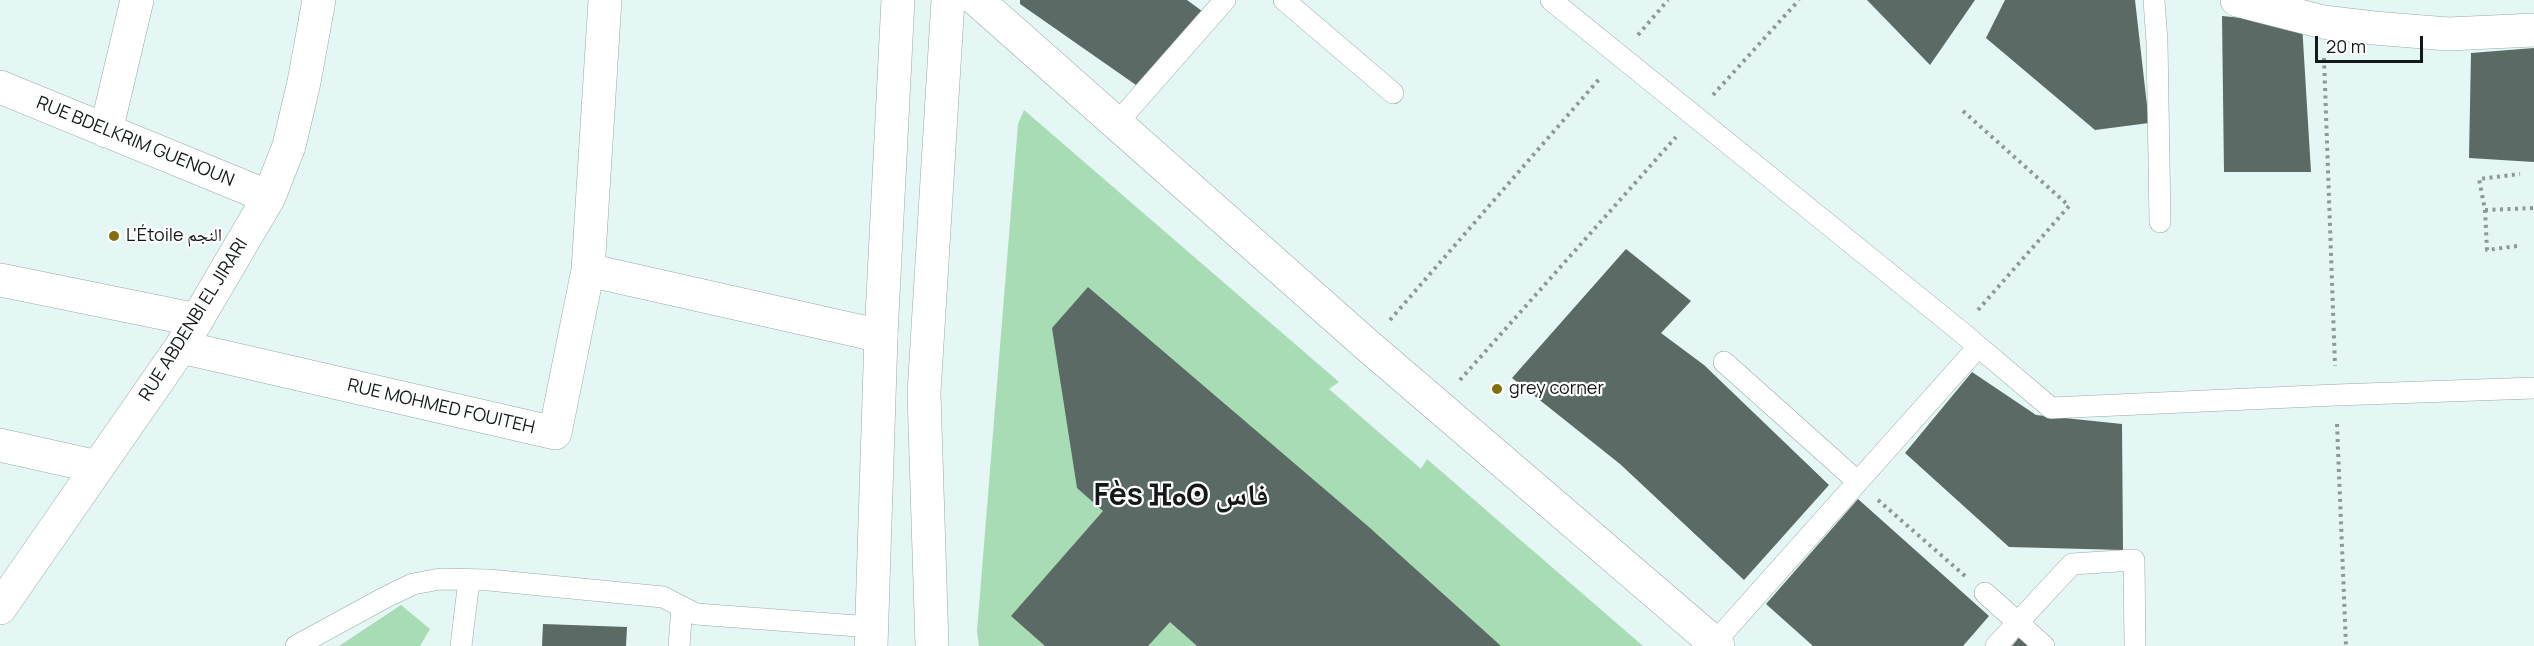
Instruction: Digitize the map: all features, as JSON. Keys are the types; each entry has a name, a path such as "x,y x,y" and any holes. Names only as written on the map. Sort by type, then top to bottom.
{"street":[{"path":"106,131 137,0"},
{"name":"RUE ABDENBI EL JIRARI","path":"0,608 189,333 269,197 289,146 304,82 319,0"},
{"name":"RUE MOHMED FOUITEH","path":"189,333 555,433 588,270 605,0"},
{"path":"871,637 881,336 898,0"},
{"path":"932,646 924,393 948,0"},
{"path":"977,0 1367,345 1716,644"},
{"path":"2237,0 2323,21 2448,34 2534,30"},
{"name":"RUE BDELKRIM GUENOUN","path":"0,87 269,197"},
{"path":"588,270 881,336"},
{"path":"0,280 189,333"},
{"path":"0,445 98,466"}],"lane":[{"path":"1117,123 1225,0"},
{"path":"1284,0 1393,93"},
{"path":"1551,0 1960,331 2051,408 2336,394 2534,388"},
{"path":"2154,0 2157,42 2160,222"},
{"path":"1716,644 1857,481 1978,347"},
{"path":"1724,362 1857,481"},
{"path":"1996,646 2073,564 2134,560 2135,646"},
{"path":"296,646 413,584 440,579 663,597 696,614 871,637"},
{"path":"461,646 469,580"},
{"path":"1985,593 2044,646"},
{"path":"679,646 682,607"}],"path":[{"path":"1367,345 1668,0"},
{"path":"1437,405 1799,0"},
{"path":"2323,21 2346,646"},
{"path":"1960,331 2069,206 1963,111"},
{"path":"2517,246 2487,250 2485,210 2479,179 2520,174"},
{"path":"2485,210 2534,208"},
{"path":"1857,481 1985,593"}],"green space":[{"path":"1024,110 1339,382 1329,389 1421,469 1427,459 1643,646 979,646 977,631 1018,124"},
{"path":"401,605 430,629 420,646 339,646"}],"building":[{"path":"1020,0 1187,0 1202,11 1136,85 1020,4"},
{"path":"1867,0 1975,0 1930,65"},
{"path":"2005,0 2135,0 2149,123 2095,130 1986,38"},
{"path":"2222,16 2302,24 2311,172 2224,172"},
{"path":"2534,48 2534,162 2469,158 2471,53"},
{"path":"1626,249 1691,301 1661,333 1704,365 1829,485 1744,580 1620,464 1512,378"},
{"path":"1088,287 1370,528 1501,646 1197,646 1170,622 1148,646 1045,646 1011,616 1103,511 1077,488 1052,328"},
{"path":"1972,372 2036,415 2122,424 2123,550 2009,547 1905,453"},
{"path":"1858,499 1989,616 1963,646 1813,646 1766,604"},
{"path":"543,624 627,627 626,646 542,646"},
{"path":"2022,634 2035,646 2012,646"}],"place":[{"name":"L'Étoile النجم","path":"114,236"},
{"name":"grey corner","path":"1497,389"}],"district":[{"name":"Fès ⴼⴰⵙ فاس","path":"1181,497"}]}
